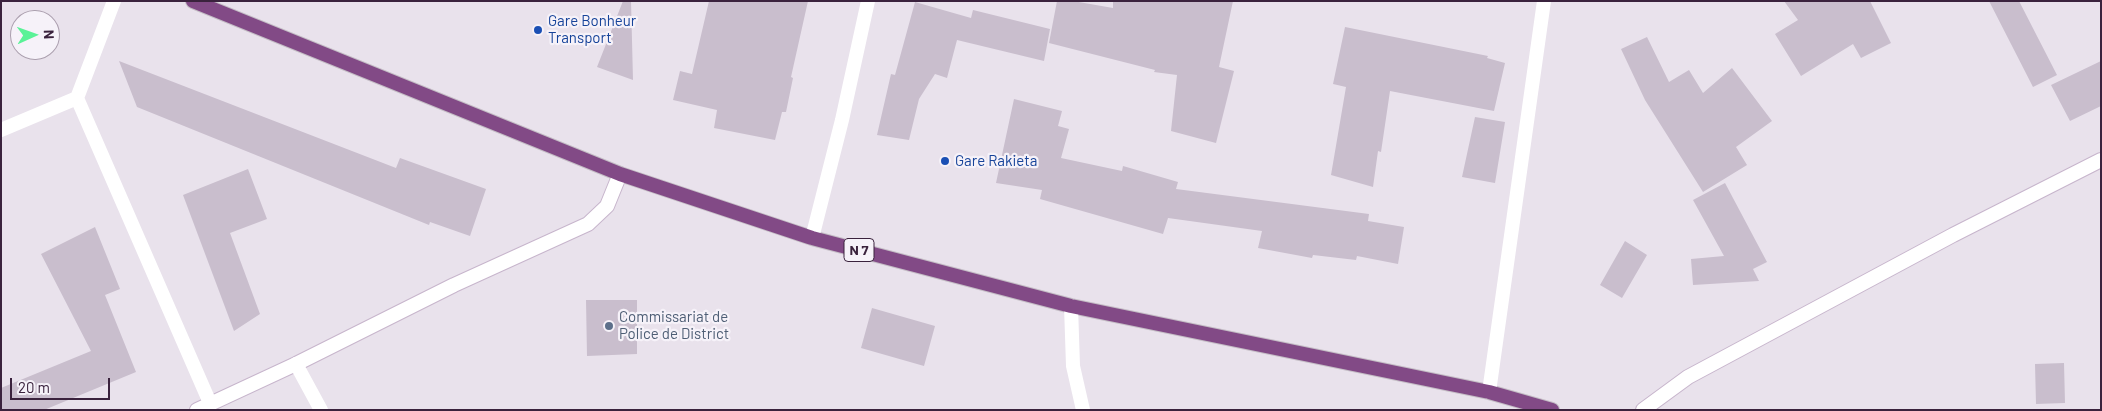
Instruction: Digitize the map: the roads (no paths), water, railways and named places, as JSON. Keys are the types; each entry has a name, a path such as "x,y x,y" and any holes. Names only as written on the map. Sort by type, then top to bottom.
{"highway":[{"name":"N 7","path":"193,1 620,174 812,238 1071,306 1489,392 1552,410"}],"street":[{"path":"114,1 77,98 210,403"},
{"path":"812,238 842,120 868,1"},
{"path":"1489,392 1544,1"},
{"path":"1,130 77,98"},
{"path":"1642,410 1688,377 1953,235 2101,160"},
{"path":"197,410 296,364 454,285 588,224 607,206 620,174"},
{"path":"1071,306 1073,366 1083,410"},
{"path":"296,364 321,410"}],"place":[{"name":"Gare Bonheur Transport","path":"538,30"},
{"name":"Gare Rakieta","path":"945,161"},
{"name":"Commissariat de Police de District","path":"609,326"}]}
